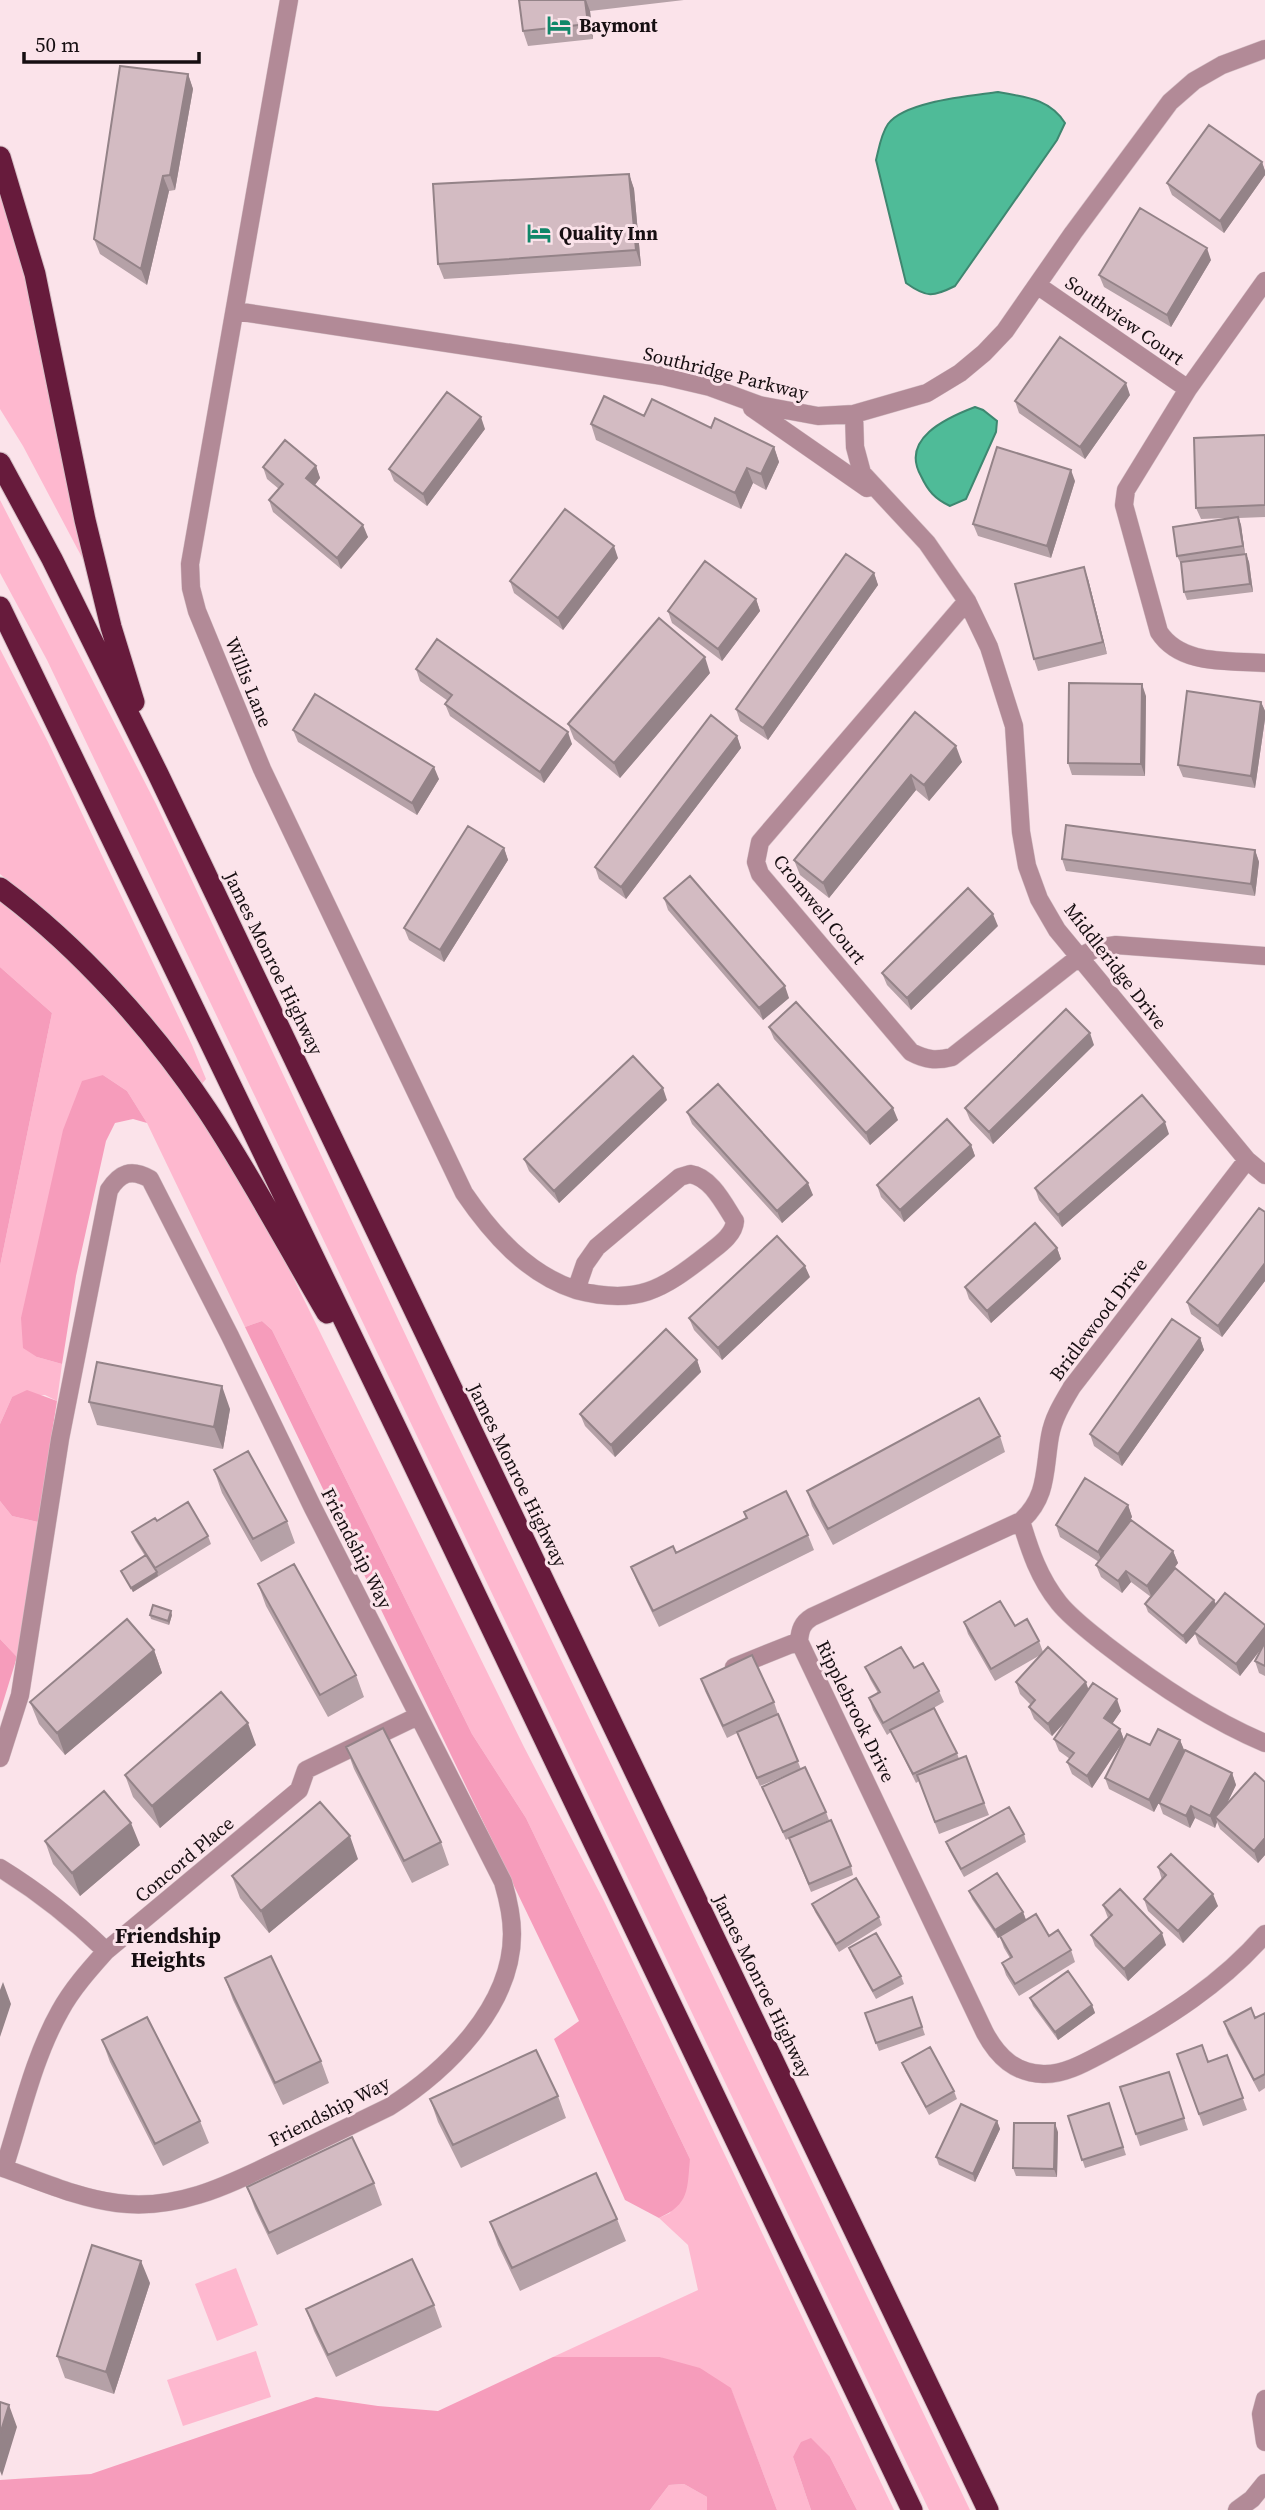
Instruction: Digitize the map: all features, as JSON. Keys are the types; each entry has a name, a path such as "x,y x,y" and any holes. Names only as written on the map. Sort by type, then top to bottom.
{"highway":[{"path":"0,158 35,274 85,520 111,627 158,774"},
{"name":"James Monroe Highway","path":"0,463 52,559 158,774 988,2510"},
{"path":"0,607 398,1432 912,2510"},
{"path":"0,888 62,941 115,994 163,1050 207,1110 398,1432"}],"street":[{"name":"Willis Lane","path":"289,0 190,564 191,588 197,611 262,769 464,1193 484,1223 509,1249 537,1270 576,1290 600,1297 618,1297 634,1296 674,1281 716,1247 734,1229 735,1221 700,1176 690,1174 680,1177 597,1247 585,1264 576,1290"},
{"name":"Southridge Parkway","path":"235,312 663,376 710,387 789,412 818,416 853,414 927,393 960,373 984,353 1005,331 1170,102 1194,81 1222,65 1265,49"},
{"name":"Southview Court","path":"1265,281 1188,389 1126,490 1124,505 1159,632 1173,648 1189,657 1265,663"},
{"name":"Southview Court","path":"1037,285 1188,389"},
{"path":"735,396 896,509"},
{"name":"Middleridge Drive","path":"853,414 855,447 862,473 927,543 967,601 989,647 1014,726 1021,832 1027,866 1039,899 1057,930 1079,957 1247,1160 1265,1175"},
{"name":"Cromwell Court","path":"967,601 760,842 756,862 760,874 911,1052 924,1059 938,1061 952,1057 1079,957"},
{"path":"1079,957 1097,948 1116,945 1265,956"},
{"name":"Bridlewood Drive","path":"1021,1521 1033,1511 1040,1497 1048,1462 1050,1435 1058,1410 1072,1387 1247,1160"},
{"name":"Friendship Way","path":"0,1758 20,1695 60,1439 109,1190 116,1178 126,1173 140,1173 150,1178 503,1882 510,1908 512,1936 507,1969 495,1998 473,2032 446,2063 415,2090 389,2107 219,2190 186,2200 152,2204 117,2203 82,2196 2,2168"},
{"path":"1021,1521 1038,1572 1059,1603 1082,1626 1136,1668 1193,1705 1265,1743"},
{"name":"Ripplebrook Drive","path":"1021,1521 812,1617 800,1630 799,1641 994,2049 1010,2065 1027,2072 1059,2073 1090,2060 1148,2029 1185,2005 1220,1978 1265,1934"},
{"path":"722,1672 799,1641"},
{"name":"Concord Place","path":"2,2168 44,2044 81,1979 106,1951 299,1790 306,1770 418,1716"},
{"path":"0,1868 45,1897 106,1951"},
{"path":"1265,2399 1261,2414 1265,2442"},
{"path":"1237,2510 1252,2500 1265,2483"}],"shaded area":[{"path":"998,92 1026,97 1044,104 1065,123 1057,140 955,286 935,294 919,291 906,283 876,160 882,137 888,124 909,110 939,101"},
{"path":"0,182 22,263 86,565 23,446 0,409"},
{"path":"975,407 997,421 996,432 966,499 950,506 926,486 916,463 916,451 929,432 951,417"},
{"path":"0,500 156,804 438,1404 970,2510 929,2510 47,660 0,573"},
{"path":"0,649 48,742 192,1045 206,1079 201,1085 156,1026 108,972 0,874"},
{"path":"0,902 47,940 98,989 168,1068 229,1153 285,1261 524,1747 604,1901 894,2510 857,2510 830,2457 793,2457 811,2510 777,2510 731,2389 660,2357 553,2357 698,2290 688,2245 659,2218 670,2213 690,2159 526,1818 472,1734 272,1330 262,1321 245,1327 147,1123 127,1091 103,1075 37,1357 62,1364 57,1401 45,1395 12,1397 0,1424 0,1266 52,1013 0,967"},
{"path":"0,967 52,1013 0,1266"},
{"path":"103,1075 127,1091 147,1123 133,1119 115,1123 106,1141 76,1276 62,1364 37,1357 23,1348 21,1318 63,1130 82,1081"},
{"path":"262,1321 272,1330 472,1734 526,1818 690,2159 687,2187 682,2201 659,2218 625,2200 554,2039 579,2021 245,1327"},
{"path":"27,1390 57,1401 38,1522 12,1516 0,1501 0,1424 12,1397"},
{"path":"0,1501 12,1516 38,1522 17,1657 0,1639"},
{"path":"0,1639 17,1657 0,1712"},
{"path":"236,2268 258,2325 217,2341 195,2284"},
{"path":"256,2351 271,2397 183,2426 167,2380"},
{"path":"553,2357 660,2357 700,2368 731,2388 777,2510 707,2510 707,2497 684,2484 669,2485 650,2510 0,2510 0,2480 91,2474 316,2397 438,2411"},
{"path":"811,2438 830,2457 857,2510 811,2510 793,2457 801,2442"},
{"path":"684,2484 707,2497 707,2510 650,2510 669,2485"}],"building":[{"path":"519,0 585,0 588,24 523,31"},
{"path":"120,66 188,74 170,175 163,176 141,269 94,239"},
{"path":"1209,125 1262,162 1220,221 1167,183"},
{"name":"Quality Inn","path":"629,174 636,250 438,264 433,184"},
{"path":"1140,208 1207,248 1167,315 1099,275"},
{"path":"1060,337 1126,383 1080,447 1015,401"},
{"path":"447,392 481,417 423,494 389,469"},
{"path":"604,396 644,416 652,399 711,428 715,418 774,447 761,474 747,468 735,493 591,424"},
{"path":"1265,435 1265,505 1196,508 1194,438"},
{"path":"285,440 316,466 306,478 363,525 337,558 269,500 283,484 263,467"},
{"path":"997,447 1071,470 1047,546 973,524"},
{"path":"565,509 614,546 558,618 510,581"},
{"path":"1238,517 1243,546 1177,556 1173,527"},
{"path":"846,554 874,573 763,728 736,709"},
{"path":"1246,554 1250,584 1184,592 1181,562"},
{"path":"705,561 756,599 718,649 668,611"},
{"path":"1084,567 1103,642 1034,659 1015,584"},
{"path":"659,618 705,657 614,763 568,724"},
{"path":"437,639 568,732 540,772 445,704 452,695 416,669"},
{"path":"1069,683 1142,684 1141,764 1068,763"},
{"path":"1187,691 1261,702 1251,776 1178,765"},
{"path":"315,694 434,767 412,803 293,730"},
{"path":"915,712 956,746 924,785 911,775 823,883 794,860"},
{"path":"711,715 737,736 621,887 595,867"},
{"path":"1066,825 1255,850 1251,884 1062,859"},
{"path":"468,826 504,848 440,950 404,928"},
{"path":"690,876 785,986 759,1008 664,898"},
{"path":"968,888 993,914 907,998 882,973"},
{"path":"796,1002 893,1108 866,1133 769,1027"},
{"path":"1066,1009 1090,1033 989,1132 965,1108"},
{"path":"633,1056 663,1088 554,1191 524,1159"},
{"path":"718,1084 808,1183 777,1211 687,1112"},
{"path":"1142,1095 1165,1122 1058,1215 1035,1188"},
{"path":"947,1119 971,1145 900,1210 877,1185"},
{"path":"1259,1208 1265,1212 1265,1263 1218,1326 1187,1302"},
{"path":"1035,1223 1057,1248 987,1311 965,1287"},
{"path":"777,1236 805,1266 718,1348 689,1318"},
{"path":"1172,1319 1200,1338 1118,1454 1090,1434"},
{"path":"666,1329 697,1360 611,1445 580,1414"},
{"path":"97,1362 222,1386 214,1427 89,1402"},
{"path":"979,1398 1000,1436 828,1529 807,1491"},
{"path":"248,1451 287,1521 253,1539 214,1470"},
{"path":"1085,1478 1128,1505 1098,1552 1056,1525"},
{"path":"786,1491 808,1535 653,1611 631,1567 673,1546 676,1553 747,1518 744,1512"},
{"path":"188,1502 208,1536 155,1568 132,1532 155,1518 157,1521"},
{"path":"1131,1520 1173,1551 1147,1586 1126,1571 1118,1581 1096,1565"},
{"path":"146,1555 157,1572 131,1588 121,1571"},
{"path":"294,1564 356,1675 320,1695 258,1584"},
{"path":"1175,1568 1214,1600 1183,1636 1145,1604"},
{"path":"1225,1593 1265,1625 1236,1664 1194,1632"},
{"path":"1000,1601 1015,1626 1027,1619 1039,1641 991,1669 964,1622"},
{"path":"153,1605 171,1611 168,1621 150,1615"},
{"path":"127,1619 154,1650 57,1733 30,1702"},
{"path":"1265,1642 1265,1666 1255,1661"},
{"path":"901,1647 914,1668 923,1663 939,1691 883,1723 869,1698 880,1692 865,1667"},
{"path":"1048,1647 1086,1682 1048,1724 1029,1707 1035,1700 1016,1682"},
{"path":"752,1655 774,1702 723,1726 701,1679"},
{"path":"1093,1683 1117,1699 1104,1718 1120,1729 1087,1776 1067,1762 1074,1753 1054,1739"},
{"path":"221,1692 248,1723 152,1806 125,1775"},
{"path":"934,1708 957,1753 913,1774 890,1730"},
{"path":"778,1714 798,1761 757,1778 737,1732"},
{"path":"383,1728 441,1842 404,1861 346,1747"},
{"path":"1158,1729 1180,1740 1149,1800 1105,1778 1127,1734 1150,1745"},
{"path":"1185,1750 1232,1773 1210,1816 1191,1806 1186,1816 1159,1803"},
{"path":"966,1756 984,1803 935,1822 917,1775"},
{"path":"805,1767 826,1812 783,1832 762,1787"},
{"path":"1255,1773 1265,1782 1265,1838 1254,1851 1215,1817"},
{"path":"104,1791 131,1823 72,1873 45,1841"},
{"path":"320,1802 350,1836 261,1911 232,1876"},
{"path":"1009,1807 1024,1834 961,1869 946,1842"},
{"path":"831,1820 851,1866 809,1884 789,1838"},
{"path":"1171,1854 1213,1894 1178,1931 1144,1899 1166,1875 1158,1867"},
{"path":"997,1873 1023,1912 995,1930 969,1891"},
{"path":"856,1878 879,1917 836,1944 812,1904"},
{"path":"1120,1889 1162,1933 1124,1969 1091,1935 1112,1915 1103,1905"},
{"path":"1036,1914 1049,1936 1058,1930 1071,1950 1015,1984 1002,1963 1012,1957 1000,1936"},
{"path":"876,1933 901,1976 873,1991 849,1948"},
{"path":"271,1956 321,2061 275,2083 225,1978"},
{"path":"1068,1971 1092,2005 1055,2032 1030,1998"},
{"path":"912,1997 922,2027 876,2043 865,2013"},
{"path":"1251,2008 1255,2018 1265,2013 1265,2074 1254,2080 1224,2022"},
{"path":"147,2017 200,2121 155,2144 102,2040"},
{"path":"1202,2045 1208,2062 1227,2055 1243,2098 1199,2114 1177,2054"},
{"path":"930,2047 954,2091 926,2107 902,2063"},
{"path":"536,2050 558,2096 453,2145 430,2099"},
{"path":"1169,2072 1184,2118 1136,2134 1120,2087"},
{"path":"1109,2103 1123,2147 1082,2160 1068,2116"},
{"path":"961,2104 997,2121 973,2174 936,2157"},
{"path":"1014,2123 1055,2123 1054,2169 1013,2168"},
{"path":"352,2137 374,2183 269,2233 247,2187"},
{"path":"596,2173 617,2219 512,2268 490,2222"},
{"path":"92,2245 141,2261 106,2372 57,2356"},
{"path":"412,2259 434,2305 328,2355 306,2309"},
{"path":"0,2402 9,2405 0,2434"}],"place":[{"name":"Baymont","path":"559,25"},
{"name":"Quality Inn","path":"539,233"}],"district":[{"name":"Friendship Heights","path":"168,1948"}]}
